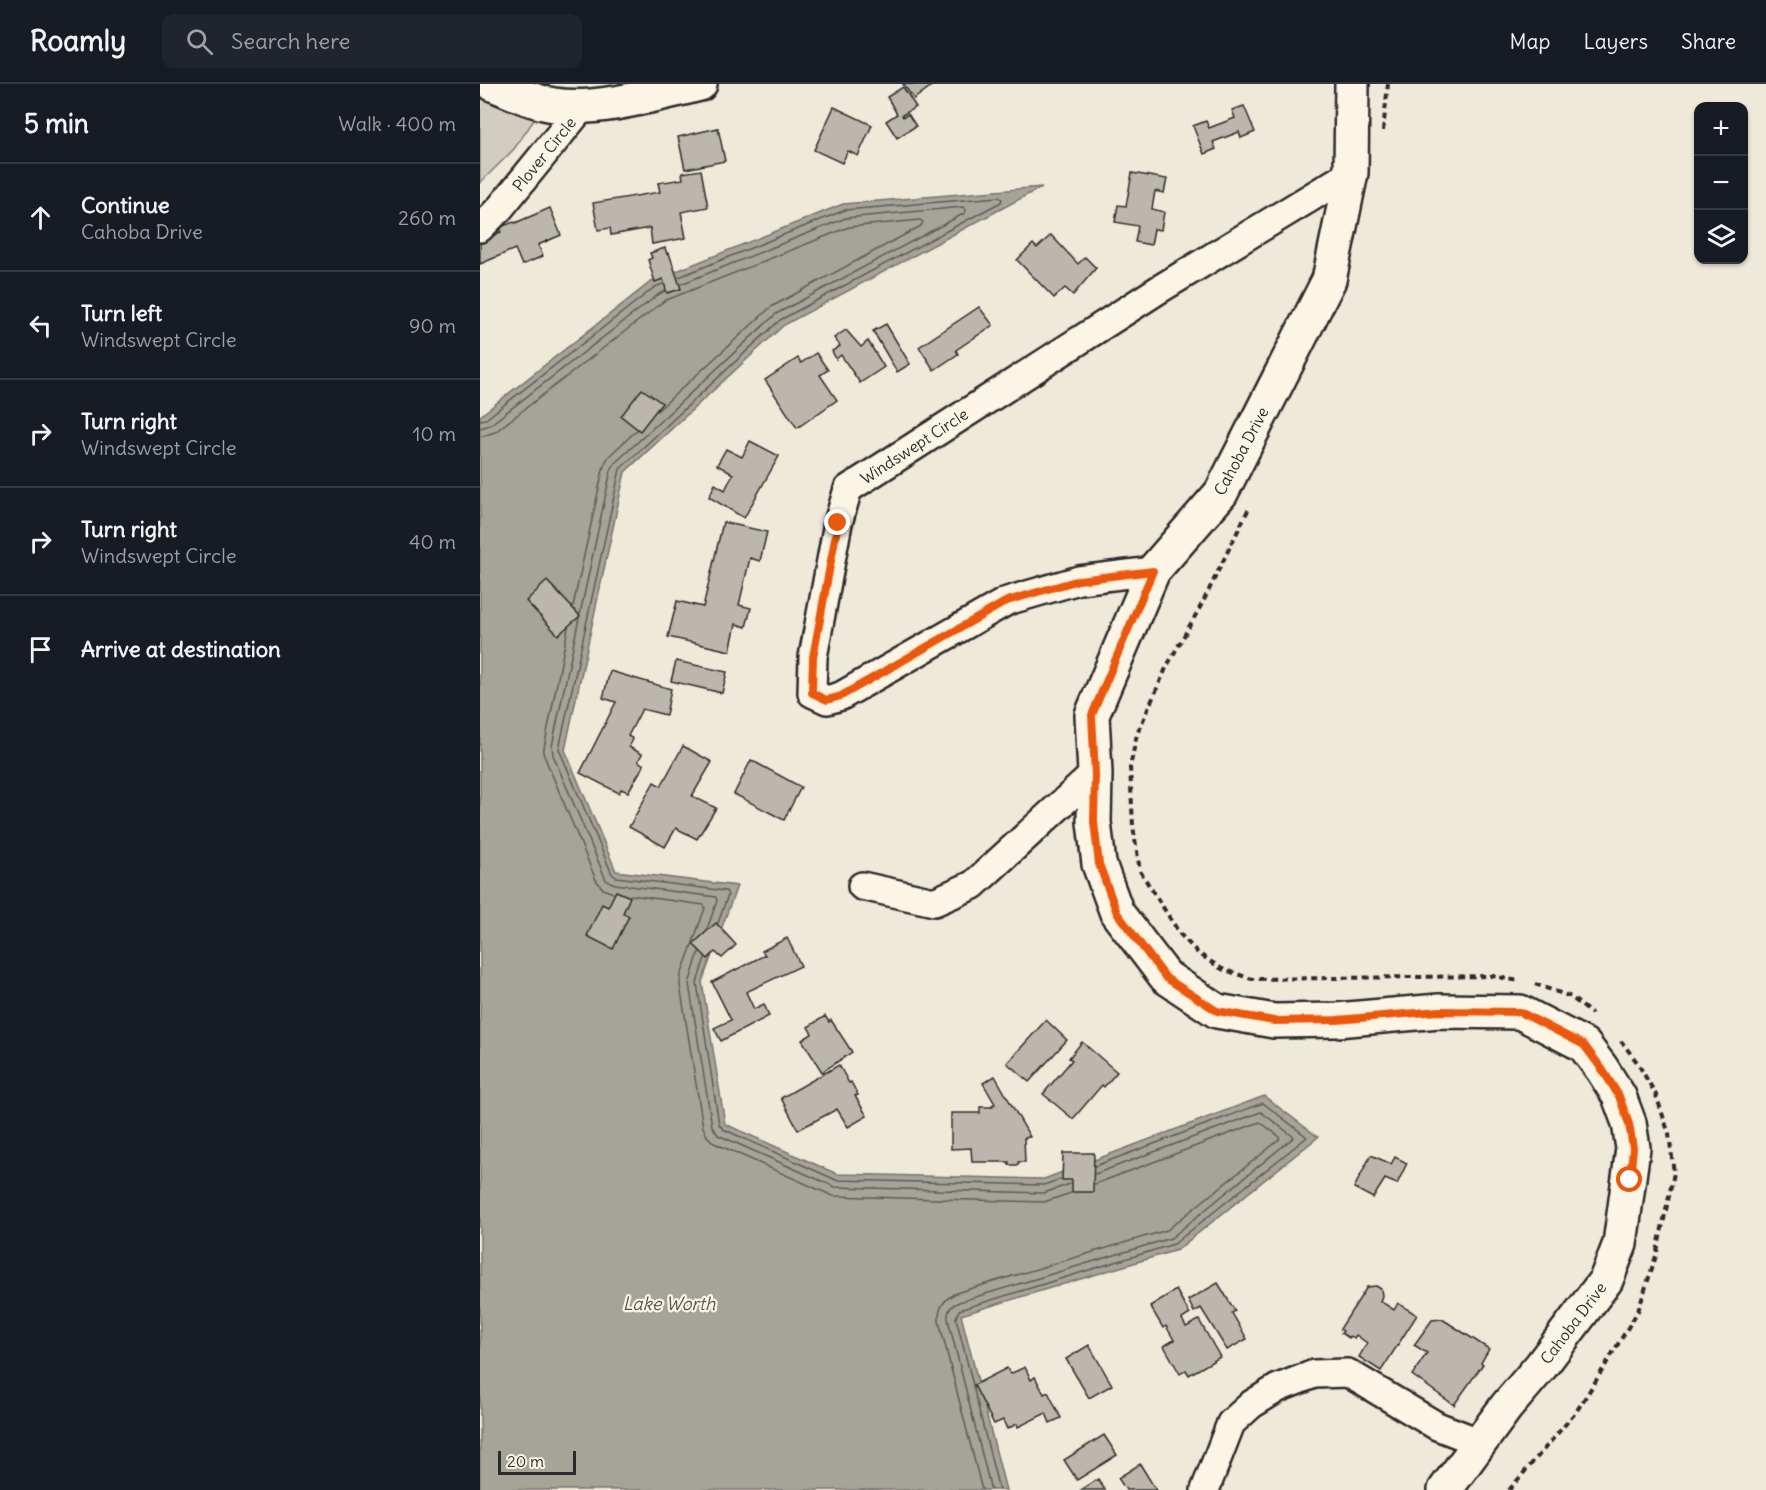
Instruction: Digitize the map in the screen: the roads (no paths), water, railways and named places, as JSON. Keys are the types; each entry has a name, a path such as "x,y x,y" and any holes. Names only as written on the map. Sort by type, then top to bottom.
{"street":[{"path":"493,84 555,106 583,106 636,99 700,84"},
{"name":"Cahoba Drive","path":"1352,84 1351,173 1329,279 1221,493 1153,571 1092,715 1095,774 1094,822 1099,864 1117,913 1166,978 1217,1011 1274,1021 1337,1020 1439,1011 1520,1012 1584,1045 1619,1096 1629,1124 1633,1148 1620,1244 1606,1280 1541,1366 1506,1407 1445,1490"},
{"name":"Plover Circle","path":"480,228 500,208 583,106"},
{"name":"Windswept Circle","path":"1153,571 1079,580 1007,601 841,696 827,700 812,693 811,680 815,646 838,523 848,489 1158,290 1351,173"},
{"path":"862,886 934,902 973,885 1095,774"},
{"path":"1205,1490 1231,1423 1252,1404 1278,1388 1314,1374 1348,1373 1437,1426 1481,1443"}],"water":[{"name":"Lake Worth","path":"1042,187 784,325 625,472 565,750 616,871 737,886 702,982 725,1124 837,1174 1044,1179 1264,1096 1318,1137 1177,1250 961,1315 1006,1490 480,1490 480,416 652,281 843,204"}]}
